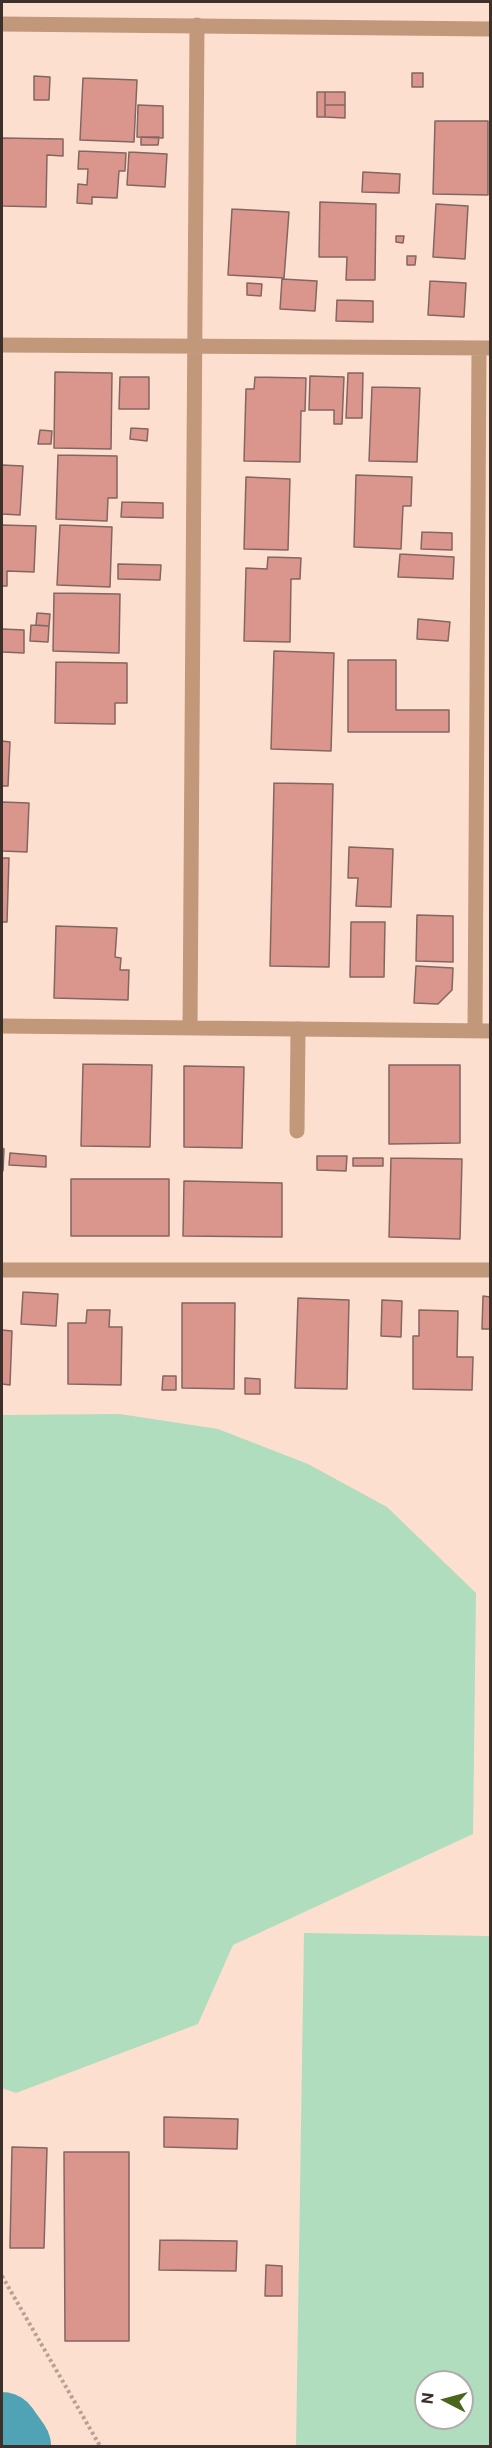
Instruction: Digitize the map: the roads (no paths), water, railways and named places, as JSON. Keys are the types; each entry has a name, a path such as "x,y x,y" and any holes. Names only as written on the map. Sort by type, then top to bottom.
{"street":[{"path":"2,24 490,29"},
{"path":"190,1028 197,25"},
{"path":"2,345 485,348 483,1030 2,1026"},
{"path":"297,1131 298,1029"},
{"path":"2,1270 490,1270"}],"waterway":[{"path":"2,2429 14,2446"}]}
